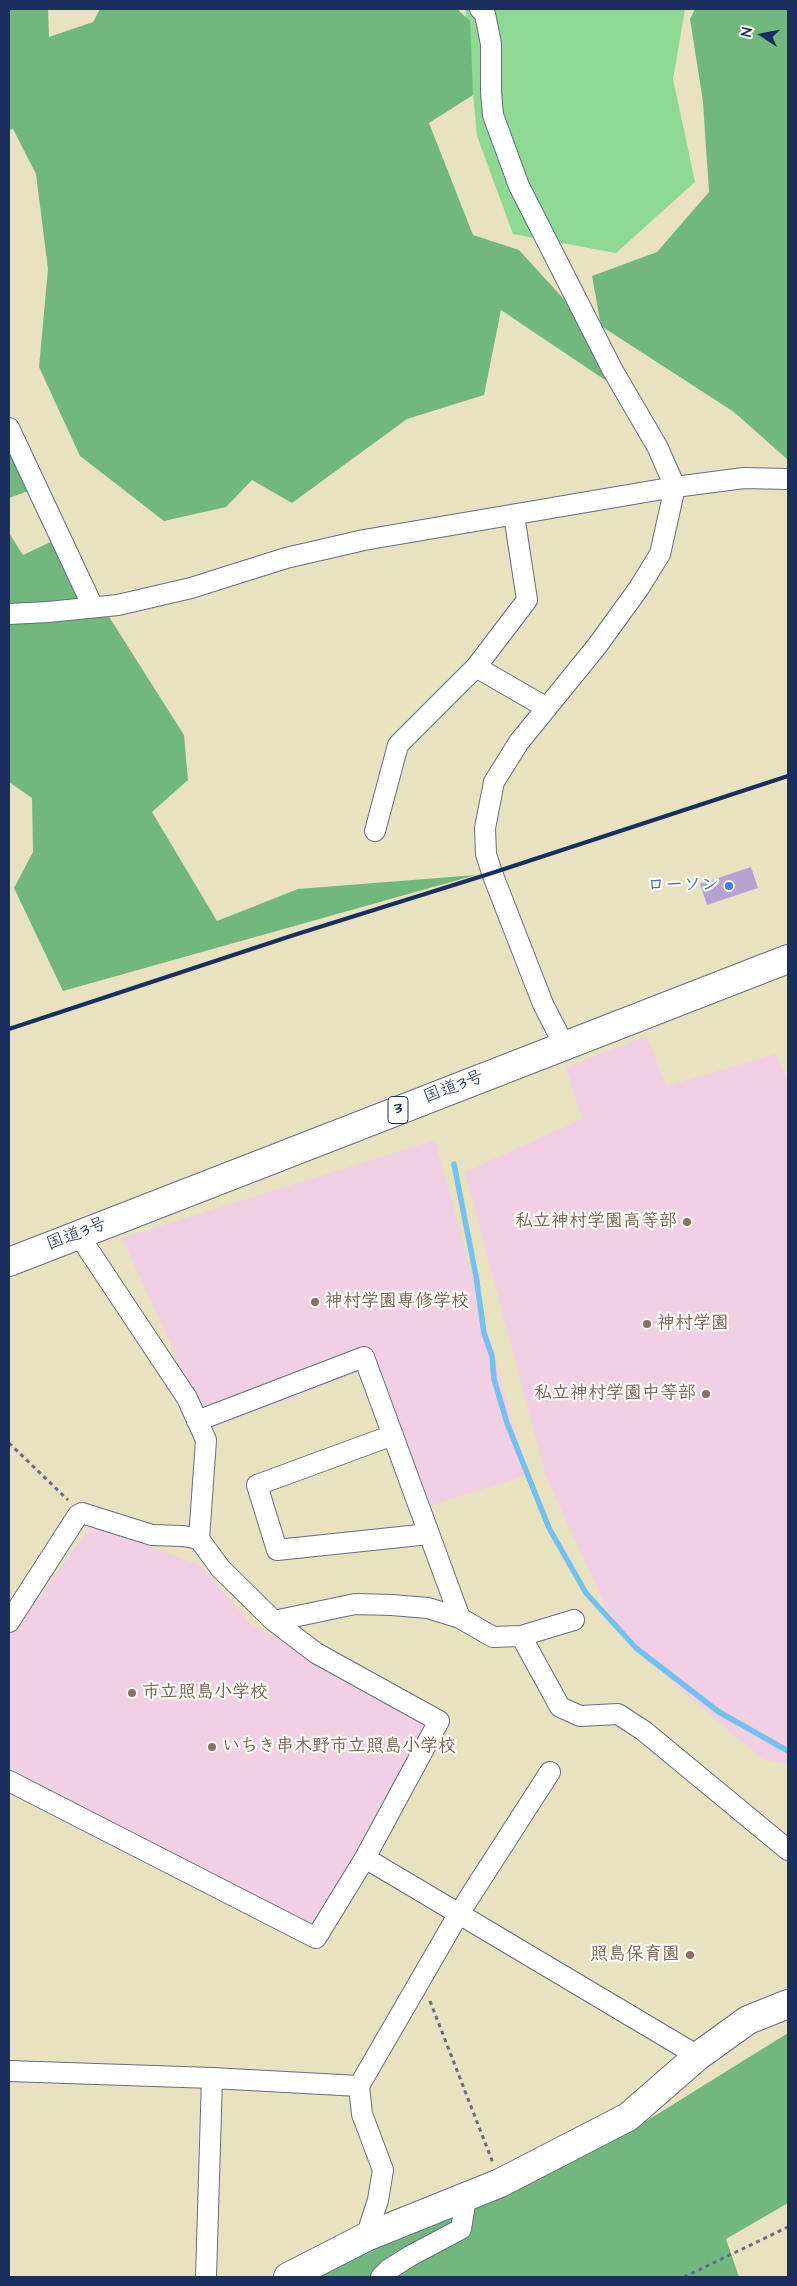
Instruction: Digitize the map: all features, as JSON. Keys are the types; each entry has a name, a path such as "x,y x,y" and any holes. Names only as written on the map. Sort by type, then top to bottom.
{"main road":[{"name":"国道3号","path":"9,1262 788,959"},
{"path":"288,2277 366,2237 500,2183 628,2117 698,2056 748,2020 788,2004"}],"street":[{"path":"480,9 485,14 491,44 493,115 519,186 612,369 658,448 674,487 660,554 639,588 597,646 519,742 494,782 485,828 486,854 543,1004 564,1045"},
{"path":"9,428 93,607"},
{"path":"9,614 118,605 191,588 286,558 364,540 674,487 744,478 788,480"},
{"path":"375,831 398,745 476,667 527,600 514,515"},
{"path":"476,667 546,708"},
{"path":"9,1781 316,1938 365,1858 438,1721 316,1653 274,1620 221,1569 199,1539 206,1440 187,1398 78,1234"},
{"path":"197,1421 364,1357 460,1618"},
{"path":"393,1435 257,1485 277,1550 429,1534"},
{"path":"9,1622 78,1515 82,1513 152,1535 183,1536 199,1539"},
{"path":"274,1620 355,1604 428,1608 460,1618 493,1637 521,1636 574,1620"},
{"path":"521,1636 560,1707 580,1716 618,1714 644,1731 788,1850"},
{"path":"366,2237 378,2200 383,2170 362,2114 359,2086 458,1915 550,1772"},
{"path":"365,1858 698,2056"},
{"path":"9,2071 212,2078 359,2086"},
{"path":"206,2277 212,2078"},
{"path":"380,2277 410,2256 461,2229 466,2198"}],"path":[{"path":"9,1443 82,1513"},
{"path":"421,1977 500,2183"},
{"path":"684,2277 788,2227"}],"shaded area":[{"name":"神村学園","path":"647,1036 666,1086 776,1054 788,1080 788,1764 762,1759 677,1686 611,1618 546,1477 465,1172 582,1119 566,1067"},
{"name":"神村学園専修学校","path":"435,1140 527,1475 426,1507 376,1366 209,1429 122,1238"},
{"name":"いちき串木野市立照島小学校","path":"92,1525 202,1566 250,1623 427,1725 310,1933 9,1769 9,1638"}],"green space":[{"path":"9,9 48,9 49,37 93,22 100,9 457,9 470,21 473,95 429,123 473,235 519,250 571,307 611,384 501,310 484,395 407,419 292,503 252,480 226,507 164,521 80,456 39,367 48,269 36,174 13,129 9,130"},
{"path":"465,9 685,9 673,79 695,182 616,253 513,234 477,136"},
{"path":"695,9 788,9 788,460 734,412 601,326 592,276 657,252 709,192 703,102 690,19"},
{"path":"9,440 34,489 9,498"},
{"path":"9,533 23,555 59,538 184,735 188,780 152,812 217,921 298,889 476,875 63,991 14,888 33,852 32,798 9,782"},
{"path":"788,2033 788,2203 726,2239 739,2277 304,2277 318,2268 648,2120"}],"building":[{"name":"ローソン","path":"751,867 758,888 707,905 700,884"}],"waterway":[{"path":"454,1164 476,1276 484,1333 492,1356 494,1379 507,1423 549,1528 586,1593 636,1648 719,1712 788,1751"}],"railway":[{"path":"9,1029 788,776"}],"place":[{"name":"ローソン","path":"729,886"},
{"name":"私立神村学園高等部","path":"687,1222"},
{"name":"神村学園専修学校","path":"315,1302"},
{"name":"神村学園","path":"647,1324"},
{"name":"私立神村学園中等部","path":"706,1394"},
{"name":"市立照島小学校","path":"132,1693"},
{"name":"いちき串木野市立照島小学校","path":"212,1747"},
{"name":"照島保育園","path":"690,1955"}]}
